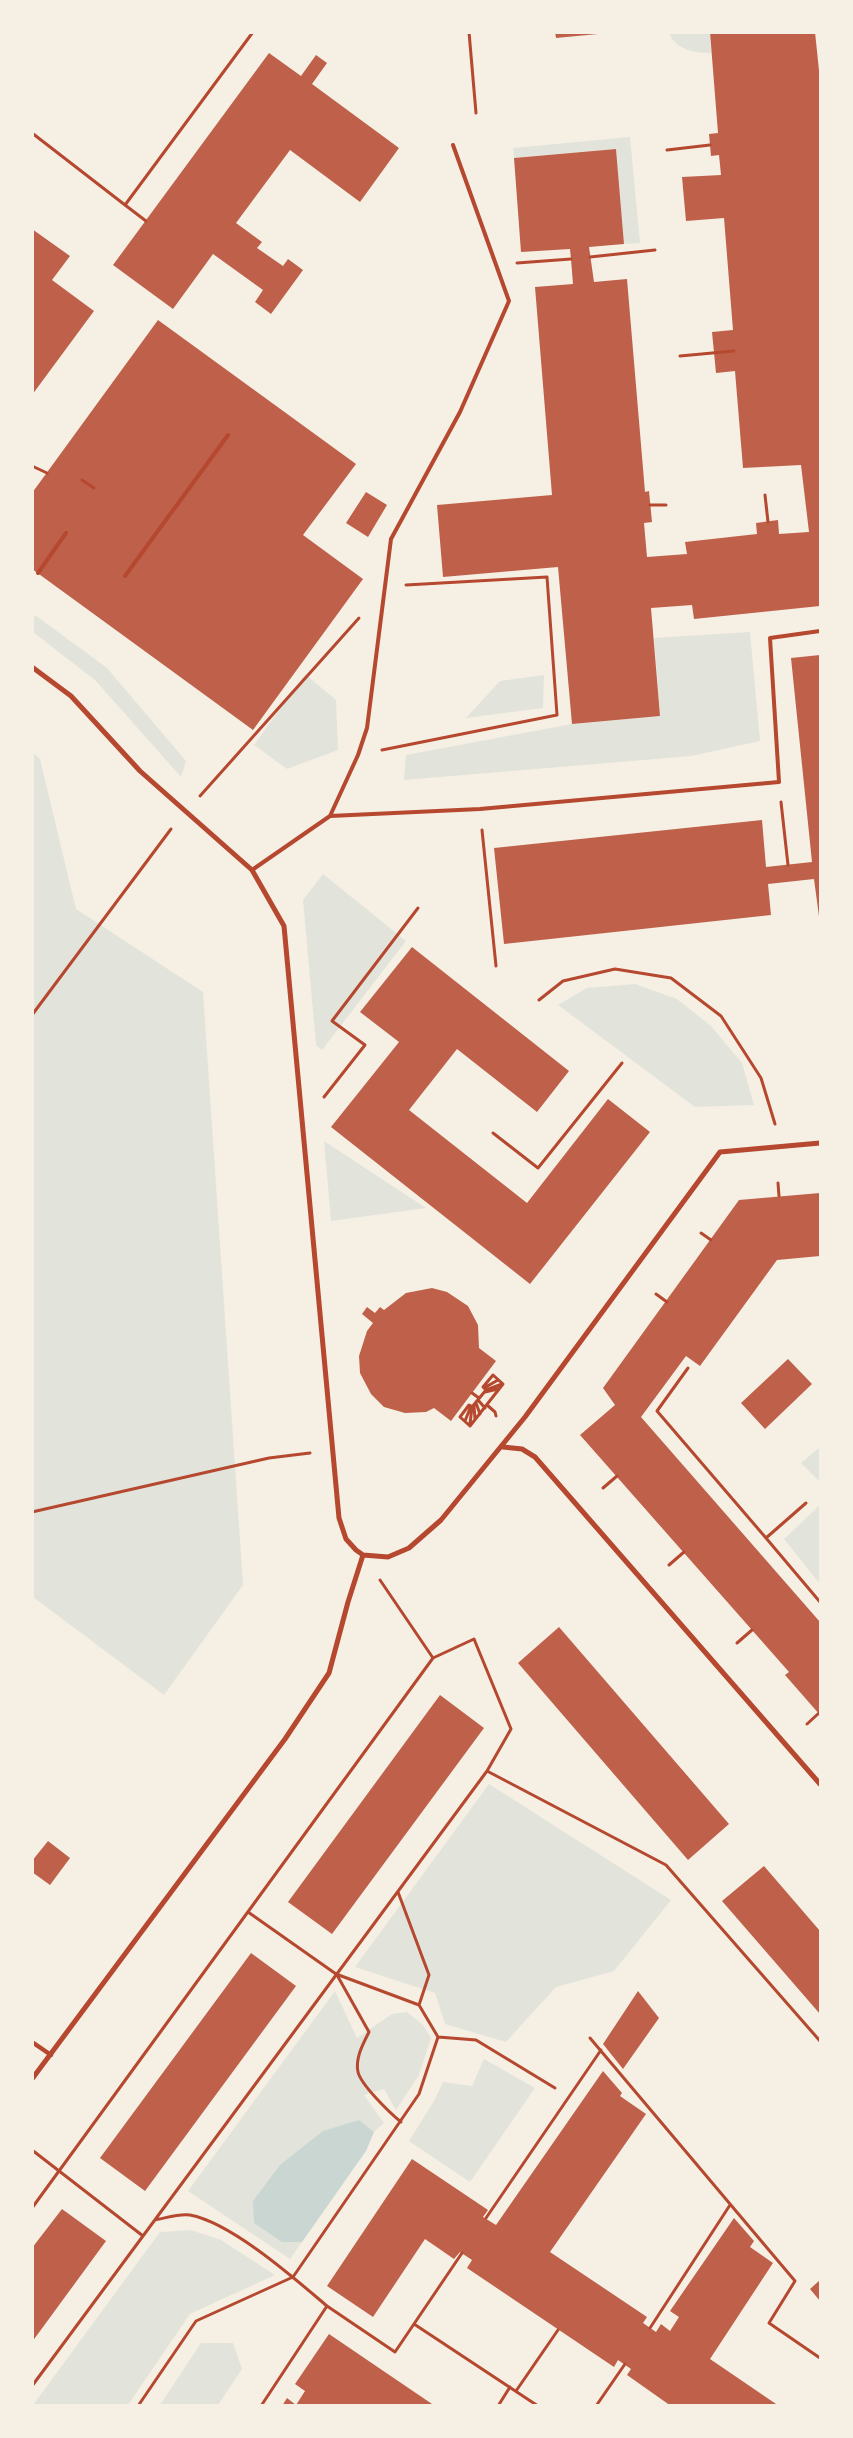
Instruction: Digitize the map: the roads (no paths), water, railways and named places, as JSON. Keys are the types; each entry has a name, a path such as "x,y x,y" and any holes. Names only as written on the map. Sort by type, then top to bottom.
{"street":[{"path":"32,667 71,696 140,771 252,870 284,926 302,1126 318,1268 339,1518 346,1539 363,1555 388,1557 409,1548 441,1520 503,1446 720,1152 820,1143"},
{"path":"503,1446 522,1449 535,1457 820,1784"},
{"path":"32,2079 285,1738 329,1673 363,1555"},
{"path":"32,2042 51,2055"}],"lane":[{"path":"252,870 330,816 358,755 367,728 391,539 460,412 509,301 452,145"},
{"path":"125,576 228,435"},
{"path":"38,573 66,533"},
{"path":"330,816 480,809 779,782 770,638 820,631"}]}
